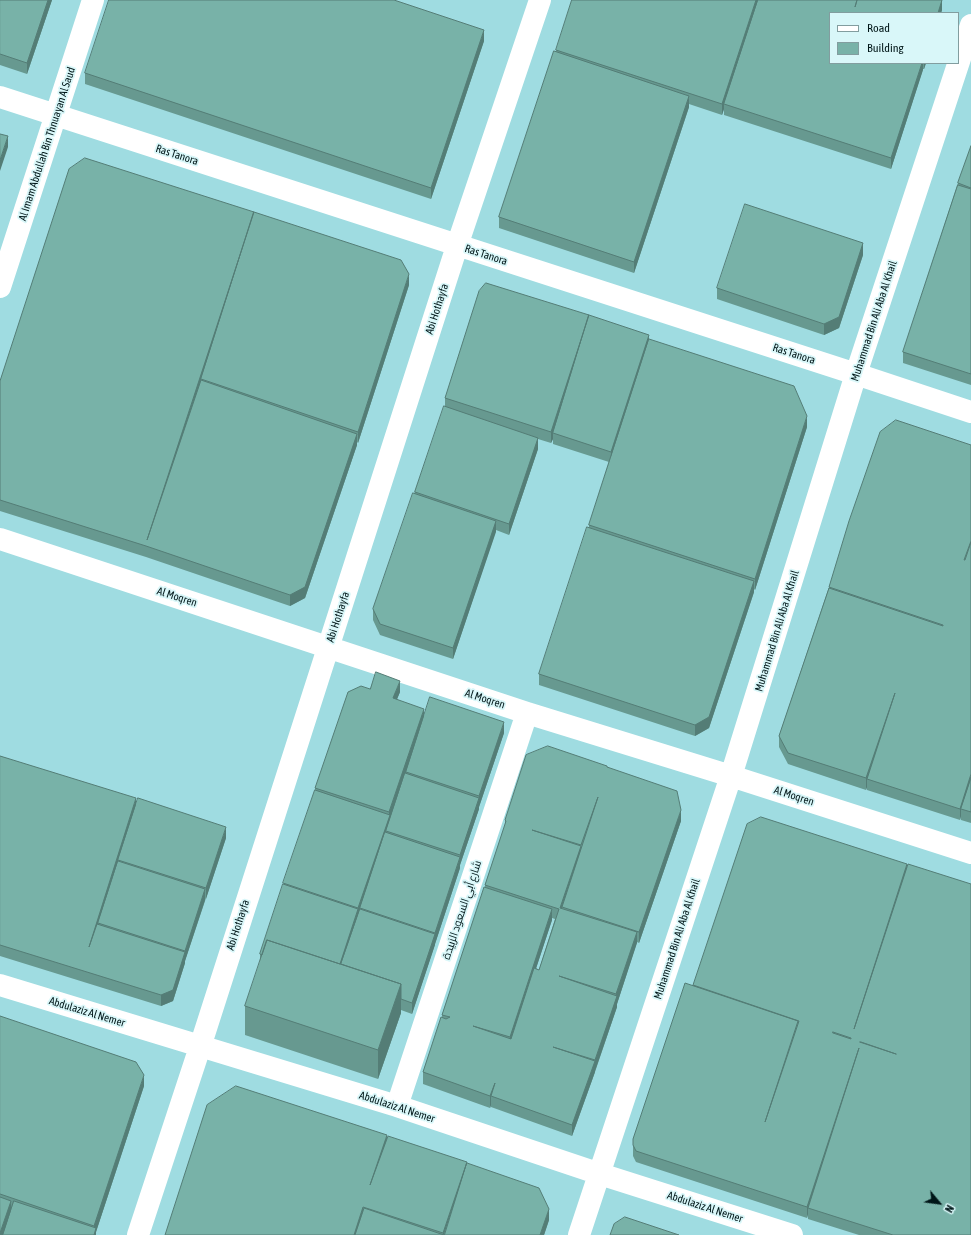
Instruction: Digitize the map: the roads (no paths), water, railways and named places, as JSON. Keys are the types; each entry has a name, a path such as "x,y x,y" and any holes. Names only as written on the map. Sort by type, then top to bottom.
{"street":[{"name":"Al Imam Abdullah Bin Thnuayan Al Saud","path":"0,287 57,115 93,0"},
{"name":"Abi Hothayfa","path":"138,1235 200,1047 457,246 540,0"},
{"name":"Muhammad Bin Ali Aba Al Khail","path":"959,61 971,25"},
{"name":"Muhammad Bin Ali Aba Al Khail","path":"579,1235 731,776 856,374 958,64"},
{"name":"Ras Tanora","path":"0,97 971,412"},
{"name":"Al Moqren","path":"0,539 527,713 731,776 971,853"},
{"name":"شارع أبي السعود الزبيدة","path":"397,1106 527,713"},
{"name":"Abdulaziz Al Nemer","path":"0,985 397,1106 600,1174 792,1235"}]}
